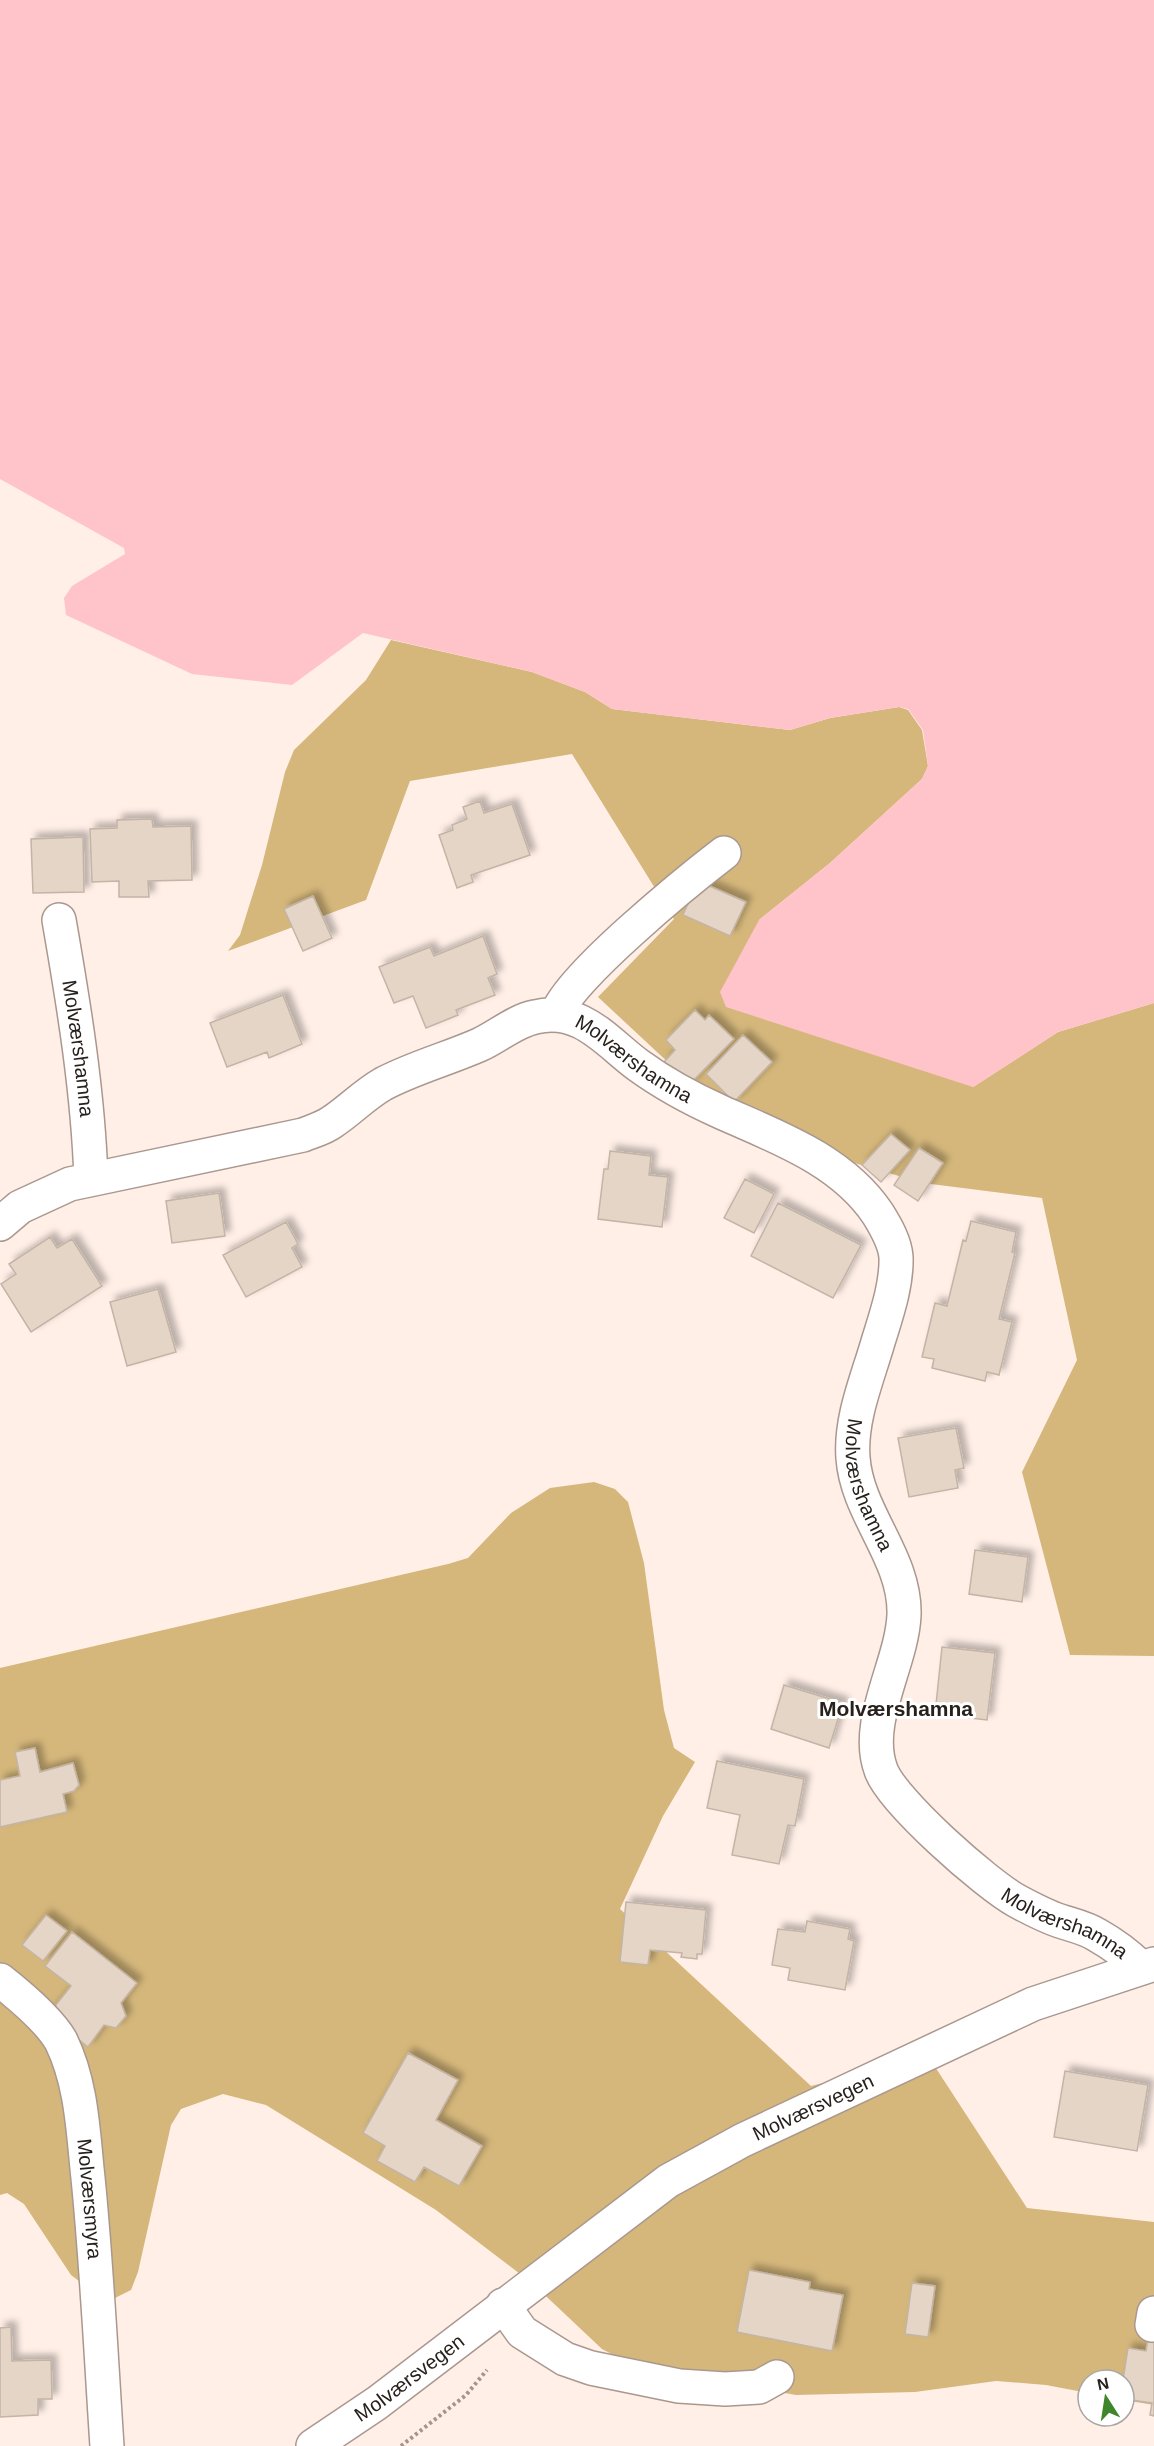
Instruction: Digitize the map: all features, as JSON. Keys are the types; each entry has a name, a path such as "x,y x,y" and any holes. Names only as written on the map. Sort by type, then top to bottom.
{"street":[{"name":"Molværshamna","path":"557,1014 560,1004 595,966 724,853"},
{"name":"Molværshamna","path":"59,920 79,1032 91,1179"},
{"name":"Molværshamna","path":"0,1224 20,1207 70,1184 303,1135 330,1124 362,1097 385,1083 481,1044 532,1017 557,1014 578,1020 588,1026 641,1067 693,1100 762,1130 820,1159 849,1181 869,1201 886,1226 895,1248 895,1273 888,1310 856,1414 852,1453 855,1477 862,1502 890,1557 900,1583 904,1610 902,1633 878,1723 877,1753 881,1773 924,1824 988,1881 1013,1899 1044,1914 1094,1933 1148,1966"},
{"name":"Molværsvegen","path":"313,2446 377,2403 668,2181 743,2140 1034,2004 1148,1966"},
{"name":"Molværsmyra","path":"0,1980 38,2013 59,2038 69,2059 78,2089 91,2208 107,2446"},
{"path":"504,2305 522,2332 565,2359 591,2368 679,2386 724,2389 759,2387 777,2377"}],"path":[{"path":"401,2446 466,2395 522,2332"}],"shaded area":[{"path":"0,0 1154,0 1154,1003 1058,1032 973,1087 726,1007 720,992 759,920 830,863 922,779 928,766 923,730 908,709 899,707 830,718 790,730 612,709 585,692 532,672 363,633 292,685 192,674 66,615 64,598 72,586 125,554 124,548 0,479"},
{"path":"391,640 532,672 585,692 612,709 790,730 830,718 899,707 908,710 922,730 928,766 922,779 830,863 759,920 973,1087 1058,1032 1154,1003 1154,1656 1070,1655 1022,1472 1077,1360 1042,1198 923,1183 820,1153 672,1066 598,997 674,919 572,754 410,781 366,900 228,951 240,935 262,865 285,772 294,750 366,680"},
{"path":"594,1482 615,1489 628,1502 644,1563 664,1710 674,1748 695,1762 663,1816 620,1909 811,2086 928,2056 1027,2208 1154,2222 1154,2405 1136,2402 1136,2368 1076,2368 1076,2391 1046,2385 996,2381 915,2392 796,2395 671,2373 625,2361 602,2349 532,2283 436,2210 266,2105 223,2094 181,2109 171,2125 138,2272 131,2290 115,2298 92,2291 71,2275 24,2204 7,2193 0,2195 0,1668 468,1558 511,1513 550,1488"}],"building":[{"path":"480,801 484,813 512,804 530,855 471,875 473,882 457,888 439,835 453,830 452,825 467,819 463,807"},
{"path":"152,819 153,827 191,826 192,880 148,881 149,897 119,897 119,881 92,882 90,829 117,828 117,820"},
{"path":"83,837 84,892 33,893 31,839"},
{"path":"698,881 746,902 730,936 683,915"},
{"path":"313,896 332,938 303,951 284,909"},
{"path":"483,936 497,974 488,978 495,995 456,1010 458,1015 426,1028 413,996 394,1003 379,967 430,947 434,956"},
{"path":"283,995 302,1044 269,1058 267,1052 227,1067 210,1023"},
{"path":"695,1010 705,1020 709,1015 734,1039 688,1086 664,1062 675,1050 666,1040"},
{"path":"743,1035 772,1062 734,1102 706,1074"},
{"path":"891,1134 910,1150 881,1182 862,1165"},
{"path":"919,1148 943,1163 918,1201 894,1185"},
{"path":"610,1151 651,1156 649,1175 668,1177 662,1227 598,1219 604,1169 608,1169"},
{"path":"745,1179 774,1194 754,1233 724,1218"},
{"path":"219,1193 225,1236 172,1243 166,1201"},
{"path":"778,1203 861,1245 833,1298 751,1256"},
{"path":"971,1221 1016,1232 1012,1252 1015,1253 999,1319 1012,1322 999,1375 987,1372 985,1381 932,1368 934,1359 922,1357 935,1303 947,1306 963,1240 966,1241"},
{"path":"286,1222 298,1244 292,1248 302,1267 246,1297 223,1255"},
{"path":"50,1237 57,1248 72,1239 102,1286 31,1332 1,1284 16,1274 9,1264"},
{"path":"158,1289 176,1352 127,1366 110,1302"},
{"path":"956,1428 964,1468 955,1470 958,1488 909,1497 898,1438"},
{"path":"975,1550 1028,1557 1022,1602 969,1594"},
{"path":"942,1647 995,1653 987,1720 935,1714"},
{"path":"784,1685 843,1703 829,1748 771,1729"},
{"path":"35,1748 40,1772 73,1763 79,1785 74,1791 63,1794 67,1812 0,1827 0,1780 20,1776 15,1752"},
{"path":"717,1761 804,1779 795,1826 788,1825 779,1864 732,1855 740,1815 707,1808"},
{"path":"626,1902 706,1910 702,1954 697,1954 697,1959 681,1957 682,1953 650,1950 648,1965 620,1962"},
{"path":"46,1915 67,1931 43,1961 22,1945"},
{"path":"807,1921 850,1929 848,1939 854,1941 845,1990 788,1980 790,1968 772,1965 778,1929 805,1932"},
{"path":"72,1932 137,1983 121,2003 126,2016 116,2028 104,2025 88,2047 48,2015 71,1986 45,1966"},
{"path":"408,2053 458,2080 436,2120 482,2146 459,2186 424,2167 415,2182 377,2161 385,2146 363,2133"},
{"path":"1065,2071 1148,2085 1137,2151 1054,2137"},
{"path":"749,2270 810,2282 809,2289 843,2295 832,2351 737,2332"},
{"path":"912,2283 935,2286 928,2337 905,2334"},
{"path":"11,2327 12,2361 51,2360 52,2399 38,2399 38,2415 0,2417 0,2328"},
{"path":"1149,2332 1154,2332 1154,2416 1150,2415 1152,2403 1136,2401 1136,2368 1125,2368 1128,2348 1146,2351"}],"district":[{"name":"Molværshamna","path":"896,1708"}]}
